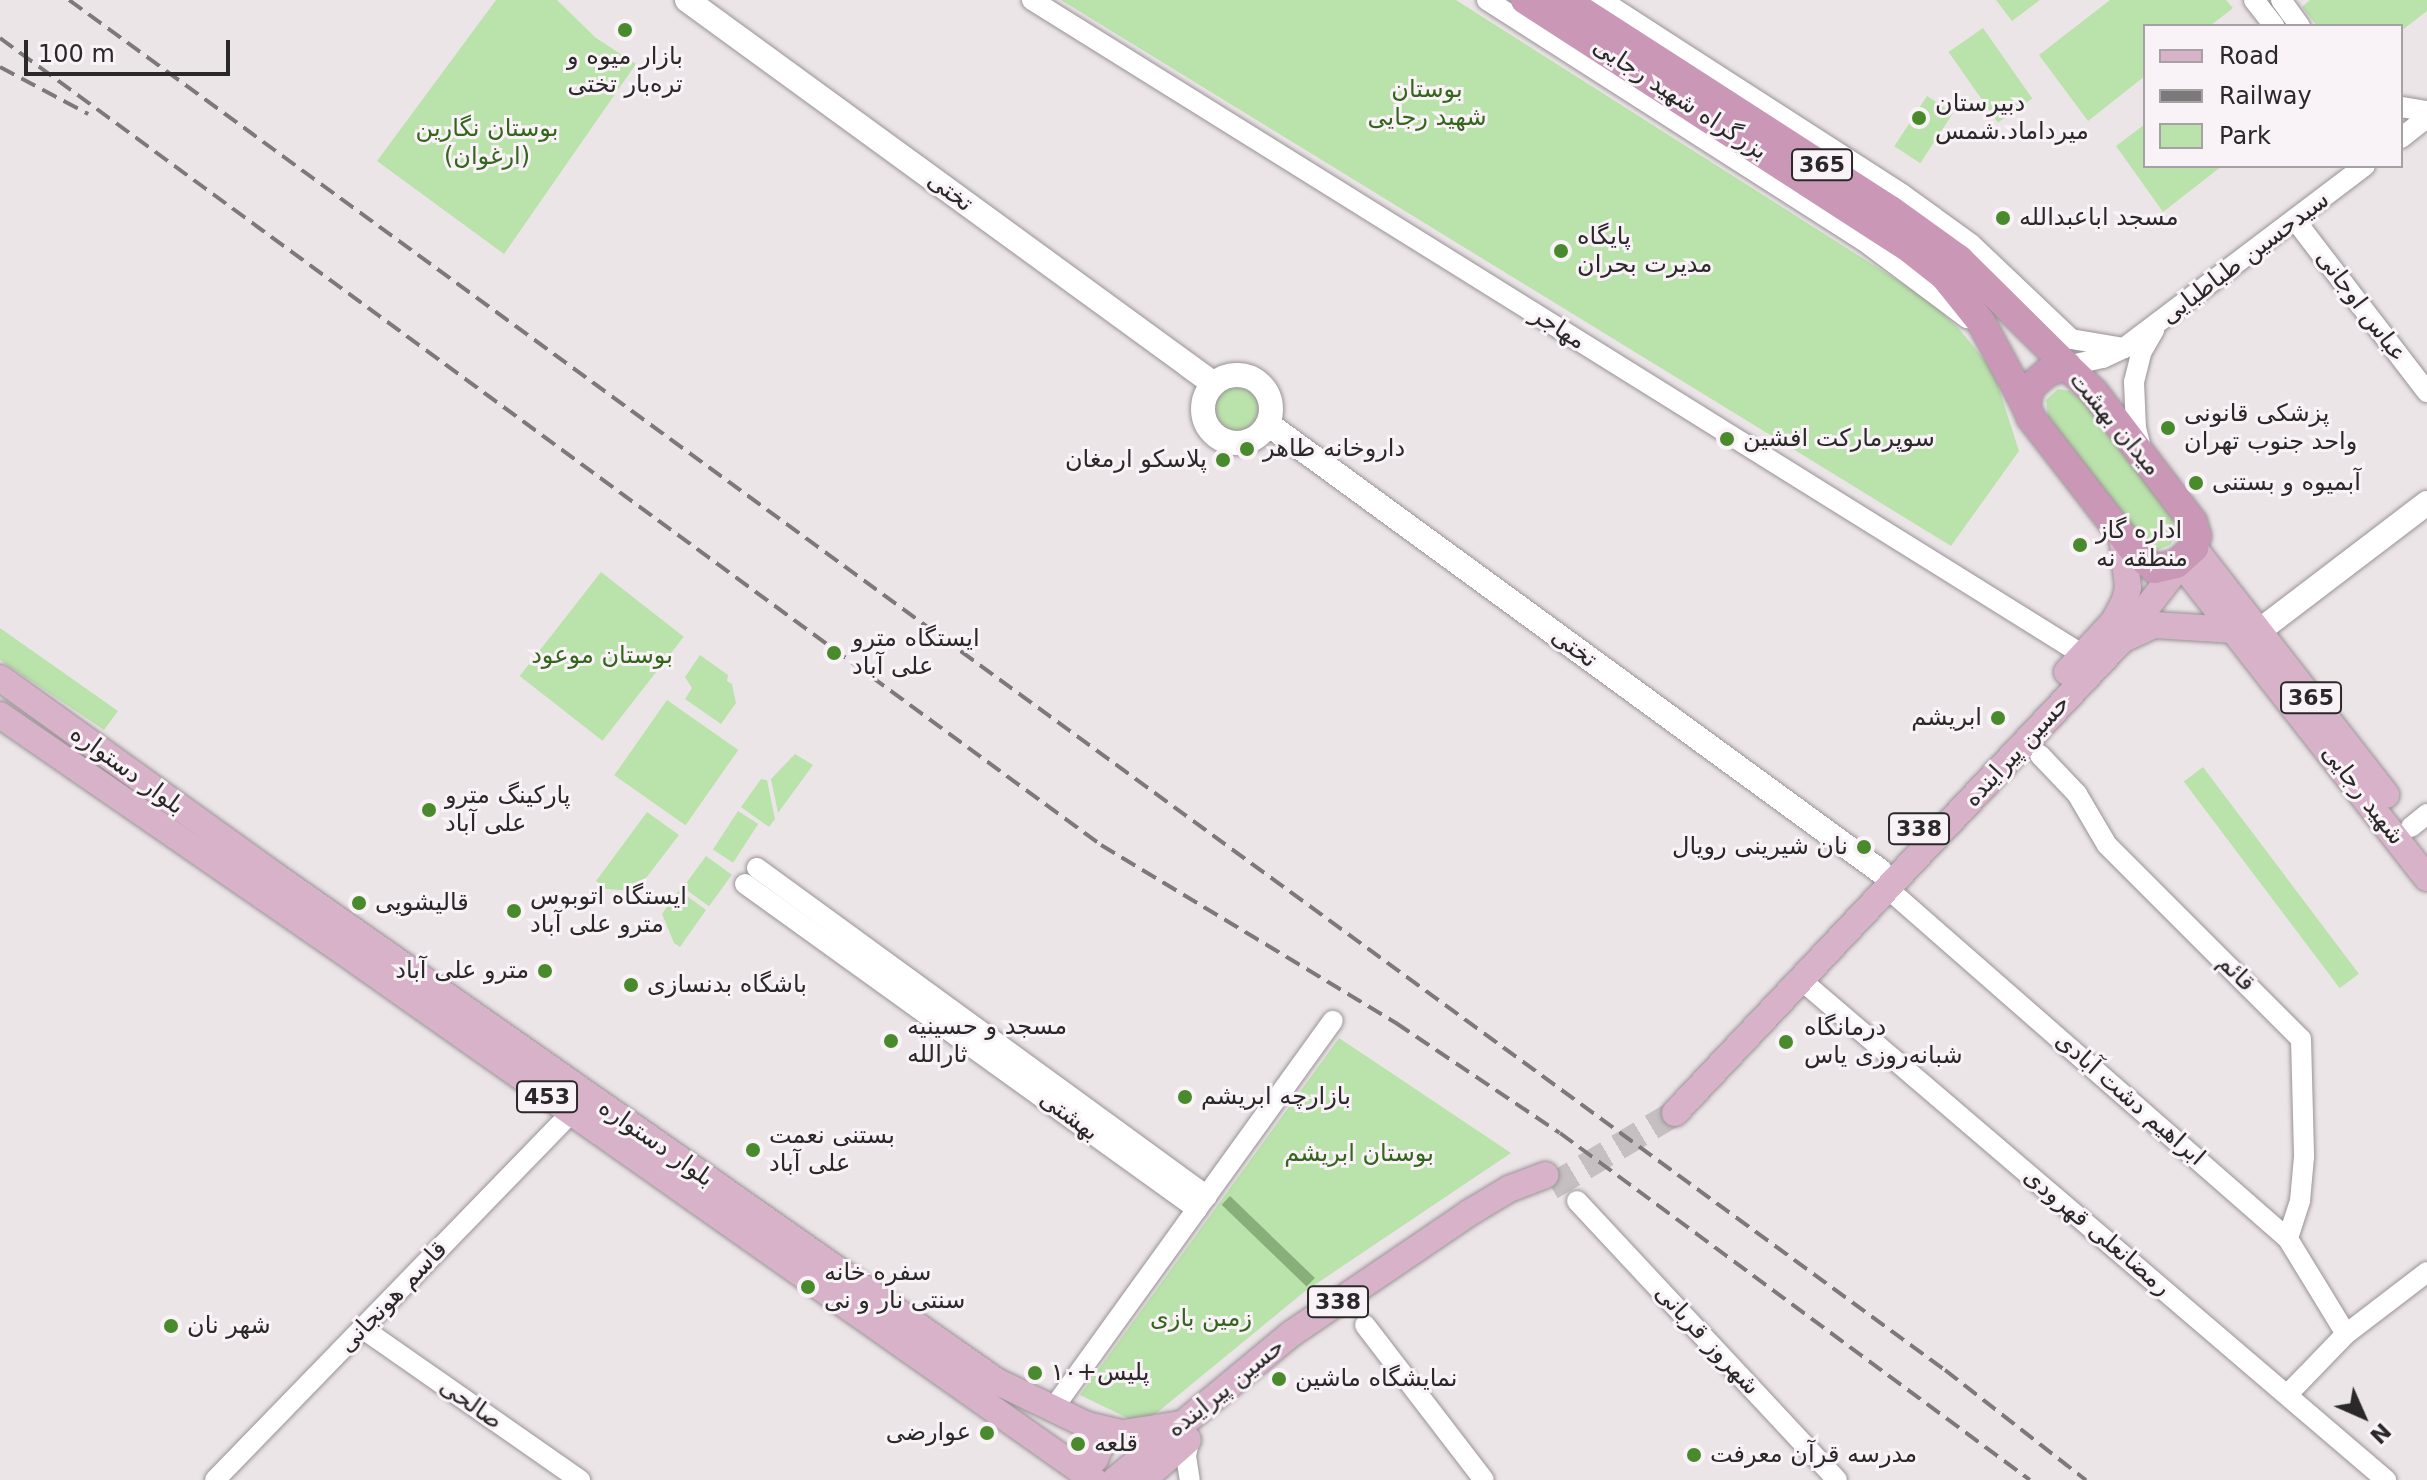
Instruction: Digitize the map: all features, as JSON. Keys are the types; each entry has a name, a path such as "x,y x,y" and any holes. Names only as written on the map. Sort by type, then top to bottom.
{"highway":[{"name":"بزرگراه شهید رجایی","path":"1525,0 1911,250 1963,298 2002,359 2026,406"},
{"name":"بزرگراه شهید رجایی","path":"1565,0 1891,210 1959,259 2044,329 2067,366"},
{"path":"2002,359 2027,376 2040,365 2044,329"},
{"name":"میدان بهشت","path":"2026,406 2027,392 2035,381 2048,372 2067,366 2086,382 2193,522 2197,536 2185,558"},
{"name":"365","path":"2026,406 2048,444 2122,537 2155,569 2185,558"}],"main road":[{"name":"تختی","path":"687,0 1214,384"},
{"path":"1232,375 1243,375 1262,385 1271,404 1268,424 1261,433 1243,443 1222,440 1207,425 1203,404 1214,384 1232,375"},
{"name":"تختی","path":"1268,424 1884,880"},
{"path":"2259,631 2427,503"},
{"path":"2122,537 2128,587 2138,603"},
{"name":"حسین پیراینده","path":"1884,880 2114,621 2138,603 2185,558"},
{"name":"شهید رجایی","path":"2185,558 2233,630 2412,826 2427,878"},
{"name":"شهید رجایی","path":"2185,558 2259,631 2427,849"},
{"name":"حسین پیراینده","path":"1670,1107 1884,880 2120,642 2138,603"},
{"path":"2120,642 2154,625 2233,630"},
{"name":"بلوار دستواره","path":"0,678 285,884 996,1381 1087,1425 1123,1433 1186,1431"},
{"name":"بلوار دستواره","path":"0,715 571,1113 1074,1472 1094,1480"},
{"name":"حسین پیراینده","path":"1115,1480 1155,1457 1186,1431 1407,1271 1515,1201 1546,1173 1503,1174 1282,1322 1255,1347 1234,1381 1186,1431"},
{"path":"1074,1472 1095,1459 1100,1448 1099,1437 1087,1425"},
{"path":"1087,1425 1155,1457"},
{"name":"حسین پیراینده","path":"1143,1480 1155,1457"}],"street":[{"name":"مهاجر","path":"1032,0 2083,655"},
{"path":"1487,0 1868,244 1970,320 2002,359"},
{"path":"1601,0 1902,194 1971,244 2044,329 2071,339 2124,348"},
{"path":"2254,0 2272,24"},
{"path":"2281,0 2299,24"},
{"path":"2403,107 2427,111"},
{"path":"2403,136 2427,118"},
{"path":"2331,192 2333,168"},
{"name":"سیدحسین طباطبایی","path":"2067,366 2103,358 2124,348 2362,168"},
{"name":"عباس اوجانی","path":"2295,220 2427,392"},
{"path":"2144,456 2136,428 2134,382 2142,351 2158,323"},
{"name":"قائم","path":"2040,755 2077,794 2107,845 2301,1039 2304,1157 2300,1201 2288,1239"},
{"name":"بهشتی","path":"751,876 1202,1202"},
{"name":"ابراهیم دشت آبادی","path":"1884,880 2288,1239 2346,1334"},
{"name":"رمضانعلی قهرودی","path":"1807,985 2386,1480"},
{"path":"1052,1410 1333,1021"},
{"name":"قاسم هونجانی","path":"215,1480 571,1113"},
{"name":"شهروز قربانی","path":"1577,1201 1837,1480"},
{"path":"2288,1394 2346,1334 2427,1272"},
{"path":"1365,1325 1484,1480"},
{"name":"صالحی","path":"362,1328 580,1480"},
{"path":"1186,1431 1190,1480"}],"green space":[{"name":"بوستان نگارین (ارغوان)","path":"496,0 557,0 596,38 636,64 504,254 377,161"},
{"name":"بوستان شهید رجایی","path":"1061,0 1456,0 1930,301 1959,329 1993,370 2019,451 1951,546"},
{"path":"1996,0 2040,0 2012,21"},
{"path":"2110,0 2226,0 2233,8 2213,24 2143,24 2143,78 2088,121 2039,55"},
{"path":"2310,0 2427,0 2427,11 2403,29 2403,24 2315,24 2302,7"},
{"path":"1983,28 2032,98 1998,123 1949,52"},
{"path":"1927,96 1953,113 1920,163 1894,146"},
{"path":"2143,126 2143,168 2219,168 2163,212 2116,146"},
{"path":"1236,380 1247,382 1256,389 1263,398 1263,420 1256,429 1247,436 1236,438 1225,436 1216,429 1209,420 1207,409 1209,398 1216,389 1225,382"},
{"path":"2058,389 2070,391 2083,401 2170,512 2177,533 2170,545 2157,550 2148,547 2048,417 2046,400"},
{"name":"بوستان موعود","path":"601,572 684,637 602,741 520,676"},
{"path":"0,628 118,711 104,730 0,660"},
{"path":"700,655 728,675 727,681 732,684 736,703 721,724 685,699 692,688 685,677"},
{"path":"667,700 738,750 685,825 614,775"},
{"path":"795,754 813,765 778,813 771,779"},
{"path":"2203,767 2359,974 2340,988 2184,781"},
{"path":"761,779 767,780 775,819 769,827 741,807"},
{"path":"738,811 758,824 733,863 713,850"},
{"path":"647,812 679,835 636,891 606,889 596,881"},
{"path":"706,856 732,875 709,906 683,888"},
{"path":"679,890 706,910 680,947 674,943 662,914"},
{"name":"بوستان ابریشم","path":"1339,1038 1511,1153 1304,1292 1142,1425 1080,1395"}],"shaded area":[{"path":"1230,1196 1315,1278 1307,1287 1222,1205"}],"tunnel":[{"path":"1551,1187 1675,1113"}],"railway":[{"path":"69,0 1945,1370 2086,1480"},
{"path":"0,38 1101,845 1396,1023 1560,1133 2030,1480"},
{"path":"0,67 88,114"}],"place":[{"name":"بازار میوه و تره‌بار تختی","path":"625,30"},
{"name":"دبیرستان میرداماد.شمس","path":"1919,118"},
{"name":"مسجد اباعبدالله","path":"2003,218"},
{"name":"پایگاه مدیرت بحران","path":"1561,251"},
{"name":"پزشکی قانونی واحد جنوب تهران","path":"2168,428"},
{"name":"سوپرمارکت افشین","path":"1727,439"},
{"name":"داروخانه طاهر","path":"1247,449"},
{"name":"پلاسکو ارمغان","path":"1223,460"},
{"name":"آبمیوه و بستنی","path":"2196,483"},
{"name":"اداره گاز منطقه نه","path":"2080,545"},
{"name":"ایستگاه مترو علی آباد","path":"834,653"},
{"name":"ابریشم","path":"1998,718"},
{"name":"پارکینگ مترو علی آباد","path":"429,810"},
{"name":"نان شیرینی رویال","path":"1864,847"},
{"name":"قالیشویی","path":"359,903"},
{"name":"ایستگاه اتوبوس مترو علی آباد","path":"514,911"},
{"name":"مترو علی آباد","path":"545,971"},
{"name":"باشگاه بدنسازی","path":"631,985"},
{"name":"مسجد و حسینیه ثارالله","path":"891,1041"},
{"name":"درمانگاه شبانه‌روزی یاس","path":"1786,1042"},
{"name":"بازارچه ابریشم","path":"1185,1097"},
{"name":"بستنی نعمت علی آباد","path":"753,1150"},
{"name":"سفره خانه سنتی نار و نی","path":"808,1287"},
{"name":"شهر نان","path":"171,1326"},
{"name":"پلیس+۱۰","path":"1035,1373"},
{"name":"نمایشگاه ماشین","path":"1279,1379"},
{"name":"عوارضی","path":"987,1433"},
{"name":"قلعه","path":"1078,1444"},
{"name":"مدرسه قرآن معرفت","path":"1694,1455"}],"park label":[{"name":"زمین بازی","path":"1201,1319"}]}
